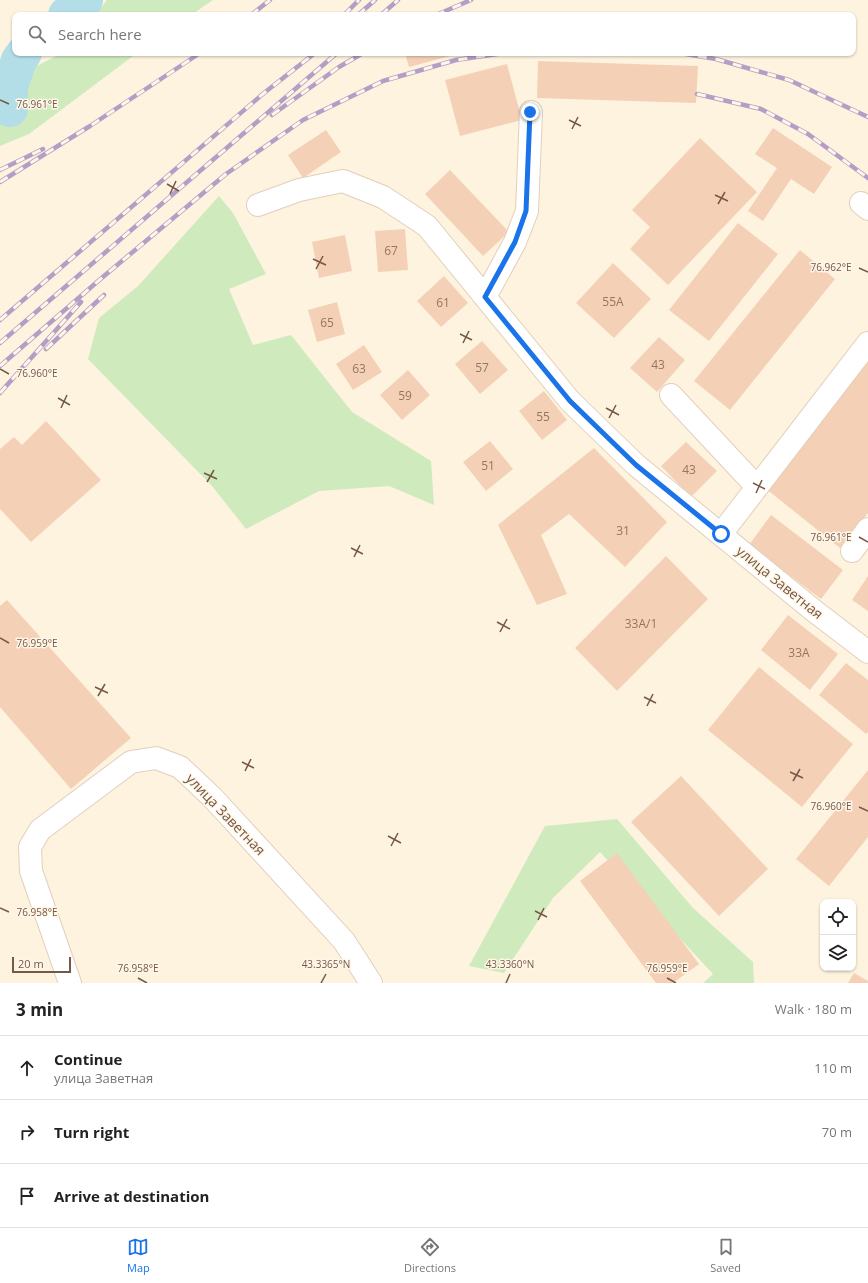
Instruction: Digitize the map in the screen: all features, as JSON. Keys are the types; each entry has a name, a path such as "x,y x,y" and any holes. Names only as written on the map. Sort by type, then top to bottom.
{"street":[{"path":"485,297 515,242 526,211 530,112"},
{"name":"улица Заветная","path":"258,205 300,190 343,181 383,197 427,226 570,401 636,465 813,610 868,652"},
{"path":"721,534 868,343"},
{"path":"671,395 757,487"},
{"path":"852,551 868,529"},
{"name":"улица Заветная","path":"70,983 30,871 30,847 40,830 131,762 156,758 180,767 212,797 344,941 371,983"}],"green space":[{"path":"107,0 213,0 195,12 97,12"},
{"path":"56,56 133,56 29,134 0,146 0,81 31,69"},
{"path":"219,196 233,213 266,274 229,289 253,345 291,335 352,412 431,461 434,505 389,486 319,491 246,529 212,486 88,359 99,318 138,286"},
{"path":"617,819 693,908 753,962 754,983 703,983 713,974 600,852 553,898 504,973 469,966 545,826"}],"building":[{"path":"406,56 450,56 409,67"},
{"path":"538,61 698,66 696,103 537,98"},
{"path":"507,64 522,120 460,136 445,80"},
{"path":"773,128 832,167 814,194 791,179 763,221 748,211 777,168 755,154"},
{"path":"326,130 341,152 303,178 288,155"},
{"path":"700,138 757,192 668,285 630,249 650,227 632,210"},
{"path":"450,170 509,232 483,256 425,194"},
{"path":"738,223 778,254 709,341 669,310"},
{"path":"405,229 408,270 378,272 375,231"},
{"path":"345,235 352,271 319,278 312,242"},
{"path":"800,250 835,279 730,410 694,381"},
{"path":"613,263 651,299 614,338 576,303"},
{"path":"444,276 468,303 441,327 417,301"},
{"path":"337,302 345,334 317,342 308,310"},
{"path":"659,337 685,360 657,392 630,368"},
{"path":"482,341 508,370 480,394 455,364"},
{"path":"364,345 382,372 353,390 336,364"},
{"path":"868,357 868,513 840,548 765,488"},
{"path":"408,370 430,395 402,420 380,395"},
{"path":"544,391 567,420 542,440 519,411"},
{"path":"46,421 101,480 31,542 0,509 0,449 14,437 22,445"},
{"path":"490,441 513,469 486,491 463,462"},
{"path":"686,442 717,471 691,497 661,466"},
{"path":"594,448 667,522 625,567 569,514 541,535 567,594 537,605 498,525"},
{"path":"771,515 843,570 821,599 749,545"},
{"path":"666,556 708,599 617,691 575,648"},
{"path":"868,576 868,611 852,600"},
{"path":"7,600 131,738 71,789 0,707 0,606"},
{"path":"788,615 838,654 810,690 761,650"},
{"path":"846,663 868,680 868,732 866,734 819,695"},
{"path":"759,667 853,744 802,807 708,730"},
{"path":"868,770 868,837 829,886 796,859"},
{"path":"681,776 768,869 719,916 631,822"},
{"path":"617,853 699,964 673,983 656,983 580,881"},
{"path":"854,973 868,981 868,983 848,983"}],"waterway":[{"path":"70,12 85,0"},
{"path":"10,109 10,86 22,56"}],"railway":[{"path":"255,12 270,0"},
{"path":"347,12 359,0"},
{"path":"361,12 375,0"},
{"path":"384,12 398,0"},
{"path":"443,12 471,0"},
{"path":"0,182 90,126 195,56"},
{"path":"0,320 264,93 311,56"},
{"path":"0,343 334,56"},
{"path":"272,115 339,67 358,56"},
{"path":"0,366 104,276 226,174 303,120 383,81 456,60 483,56"},
{"path":"698,56 716,59 789,80 868,117"},
{"path":"697,94 761,109 808,134 868,178"},
{"path":"0,170 43,149"},
{"path":"46,349 104,295"},
{"path":"0,393 81,302"}],"route":[{"path":"530,112 526,211 515,242 485,297 570,401 636,465 721,534"}]}
